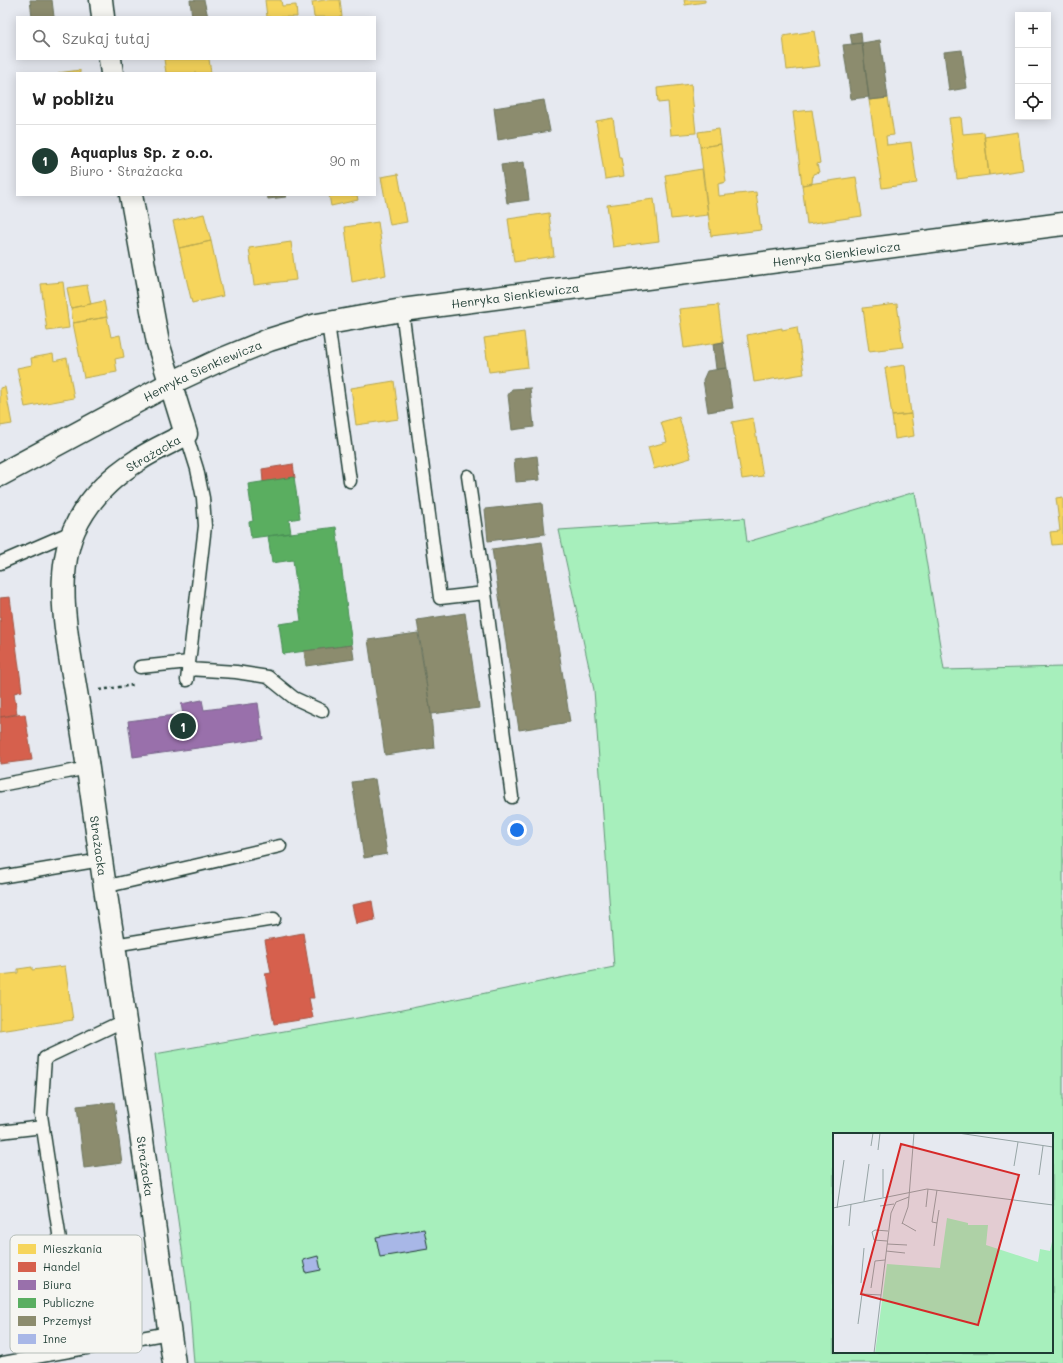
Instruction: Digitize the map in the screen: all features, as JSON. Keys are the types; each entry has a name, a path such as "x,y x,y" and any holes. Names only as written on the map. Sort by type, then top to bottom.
{"street":[{"path":"101,0 103,16"},
{"path":"110,60 112,72"},
{"name":"Strażacka","path":"131,196 158,343 186,434 138,460 113,478 95,497 74,531 67,554 64,584 64,612 68,648 102,860 104,887 114,945 174,1363"},
{"name":"Henryka Sienkiewicza","path":"0,474 171,383 218,361 269,340 317,325 402,310 1063,224"}],"lane":[{"path":"402,310 440,598 485,593"},
{"path":"328,323 350,481"},
{"path":"186,434 198,469 203,498 205,526 188,670"},
{"path":"468,476 512,797"},
{"path":"0,563 74,531"},
{"path":"140,667 236,672 268,677 294,698 322,711"},
{"path":"0,785 88,768"},
{"path":"104,887 280,846"},
{"path":"0,878 102,860"},
{"path":"114,945 274,919"},
{"path":"59,1235 41,1115 45,1058 125,1020"},
{"path":"0,1132 43,1128"},
{"path":"142,1338 169,1333"},
{"path":"3,1363 58,1353"}],"path":[{"path":"76,693 143,684 140,667"}],"green space":[{"path":"915,492 944,670 1063,667 1063,1363 194,1363 189,1300 155,1054 397,1011 614,967 594,690 559,530 744,518 747,542"}],"building: Mieszkania":[{"path":"265,0 281,0 282,6 296,5 297,16 267,16"},
{"path":"340,0 342,16 314,16 312,2"},
{"path":"684,0 705,0 705,2 685,5"},
{"path":"814,31 820,66 787,70 783,36"},
{"path":"164,60 209,60 211,72 166,72"},
{"path":"80,70 80,72 65,72"},
{"path":"691,84 696,133 671,135 668,102 658,103 657,88"},
{"path":"888,98 894,135 886,136 887,145 911,142 917,183 882,188 869,100"},
{"path":"812,110 820,163 817,164 819,172 813,174 812,183 802,185 793,112"},
{"path":"961,117 963,134 984,132 989,175 957,179 949,118"},
{"path":"613,118 619,158 621,158 624,176 605,179 596,121"},
{"path":"719,129 721,144 700,147 698,132"},
{"path":"1018,132 1023,170 989,175 984,137"},
{"path":"721,144 726,182 718,184 719,196 756,192 761,230 711,236 700,147"},
{"path":"702,169 708,215 671,219 665,175"},
{"path":"398,174 407,222 390,225 381,177"},
{"path":"856,177 862,216 807,224 802,185"},
{"path":"329,196 357,196 358,200 331,206"},
{"path":"654,199 659,241 613,247 607,205"},
{"path":"549,213 554,256 514,262 508,219"},
{"path":"204,214 211,241 179,248 173,221"},
{"path":"378,222 386,275 352,282 345,227"},
{"path":"211,241 223,296 192,303 179,248"},
{"path":"291,242 296,280 254,285 249,248"},
{"path":"63,282 69,328 47,331 41,284"},
{"path":"87,285 91,304 71,308 67,288"},
{"path":"104,301 107,317 73,323 71,308"},
{"path":"897,304 903,347 869,351 863,308"},
{"path":"718,305 723,342 684,348 679,309"},
{"path":"107,317 111,337 120,335 124,357 115,359 117,372 84,378 73,323"},
{"path":"797,327 804,374 754,382 747,335 782,328 782,330"},
{"path":"524,332 528,367 489,372 484,338"},
{"path":"53,354 54,361 67,358 74,398 25,407 17,368 32,365 31,358"},
{"path":"905,365 911,414 892,416 885,368"},
{"path":"394,381 399,419 356,425 351,388"},
{"path":"5,387 12,424 0,426 0,388"},
{"path":"911,414 914,436 895,439 892,416"},
{"path":"679,417 691,458 654,469 648,447 667,442 661,422"},
{"path":"753,418 763,476 742,479 732,422"},
{"path":"1063,497 1063,544 1052,545 1050,532 1060,531 1056,498"},
{"path":"65,966 73,1020 0,1031 0,975 18,973 18,969 32,967 32,970"}],"building: Handel":[{"path":"293,464 295,478 263,482 262,469"},
{"path":"10,597 22,691 14,693 17,714 0,717 0,598"},
{"path":"25,714 32,760 0,764 0,717"},
{"path":"372,901 375,920 356,924 352,905"},
{"path":"303,933 314,998 309,998 313,1018 274,1024 265,974 271,973 265,940"}],"building: Biura":[{"path":"202,700 204,710 258,703 263,739 133,757 128,721 183,714 181,704"}],"building: Publiczne":[{"path":"294,477 300,518 289,520 291,533 251,538 249,522 253,521 248,484"},
{"path":"336,527 352,645 283,654 279,624 301,621 293,560 272,563 268,536"}],"building: Przemysł":[{"path":"30,0 52,0 54,16 32,16"},
{"path":"190,0 204,0 208,16 192,16"},
{"path":"861,32 862,43 852,44 850,34"},
{"path":"880,40 888,98 869,100 862,43"},
{"path":"862,43 869,97 851,99 843,45"},
{"path":"962,50 967,88 949,91 944,52"},
{"path":"544,100 550,131 498,140 494,108"},
{"path":"524,162 529,200 507,203 501,165"},
{"path":"267,196 286,196 286,197 268,199"},
{"path":"723,342 727,368 716,369 713,344"},
{"path":"727,368 733,408 708,412 703,380 707,371"},
{"path":"530,388 534,427 512,430 508,395 512,389"},
{"path":"537,456 540,480 516,482 514,459"},
{"path":"542,503 545,534 488,541 485,509"},
{"path":"542,542 570,722 519,730 492,549"},
{"path":"465,613 479,708 431,714 417,620"},
{"path":"418,633 431,714 434,748 385,755 368,640"},
{"path":"352,645 354,659 306,666 304,651"},
{"path":"375,779 387,854 364,858 352,782"},
{"path":"114,1102 122,1163 84,1168 77,1106"}],"building: Inne":[{"path":"424,1229 428,1249 380,1257 376,1237"},
{"path":"318,1256 321,1270 306,1273 303,1260"}],"place":[{"name":"Aquaplus Sp. z o.o.","path":"183,726"}]}
